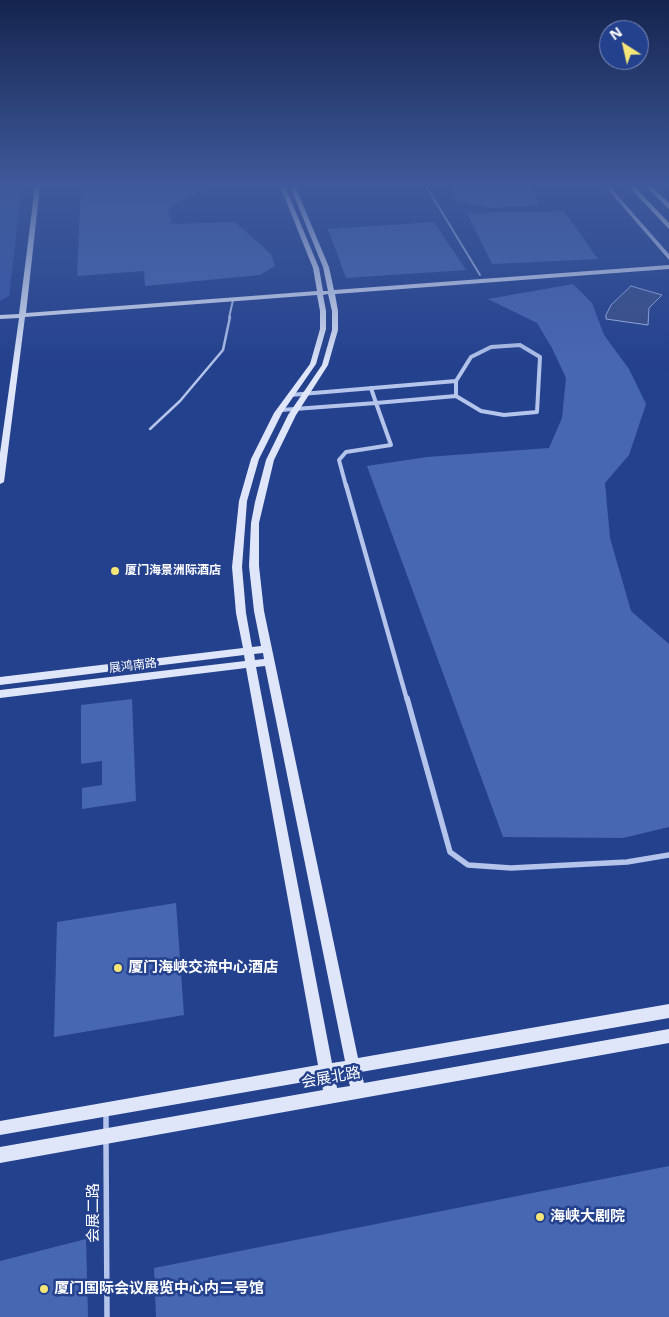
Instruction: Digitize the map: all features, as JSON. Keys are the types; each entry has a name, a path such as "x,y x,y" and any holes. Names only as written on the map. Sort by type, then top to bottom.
{"main road":[{"path":"0,482 30,247"},
{"path":"307,247 316,268 323,320 316,353 310,369 280,410 255,459 243,501 237,567 248,651 332,1096"},
{"path":"317,247 326,268 335,320 329,354 322,370 296,409 270,460 258,502 255,523 254,566 269,662 358,1091"},
{"path":"658,247 669,260"},
{"path":"0,317 22,312 319,290 669,260"},
{"path":"330,289 669,267"},
{"path":"0,311 22,312 233,300 319,290"},
{"name":"展鸿南路","path":"0,681 267,649"},
{"name":"展鸿南路","path":"0,694 269,662"},
{"name":"会展北路","path":"0,1128 669,1012"},
{"name":"会展北路","path":"0,1155 669,1036"}],"street":[{"path":"280,410 456,396 481,411 504,415 537,412 540,357 520,346 491,347 471,357 456,380 456,396"},
{"path":"290,395 456,380"},
{"path":"371,388 391,445 346,452 339,460 450,852 468,865 511,868 627,862 669,855"}],"lane":[{"path":"463,247 480,275"},
{"path":"150,430 180,401 223,350 233,300"},
{"name":"会展二路","path":"106,1110 107,1317"}],"shaded area":[{"path":"0,247 15,247 9,296 0,301"},
{"path":"631,286 662,295 649,308 648,325 606,319 611,305"}],"building":[{"path":"78,247 264,247 271,254 275,266 260,275 145,286 144,271 77,276"},
{"path":"335,247 451,247 466,270 346,278"},
{"path":"484,247 590,247 598,259 492,264"},
{"path":"573,284 592,303 604,335 629,369 646,404 629,455 605,483 610,538 631,611 669,644 669,827 623,838 503,837 367,466 427,457 549,448 562,418 566,378 552,348 537,323 488,299"},
{"path":"132,699 136,801 82,809 82,788 102,785 102,761 81,764 81,705"},
{"name":"厦门海峡交流中心酒店","path":"176,903 184,1015 54,1037 57,922"},
{"name":"海峡大剧院","path":"669,1166 669,1317 156,1317 154,1268"},
{"name":"厦门国际会议展览中心内二号馆","path":"86,1239 88,1317 0,1317 0,1261"}],"place":[{"name":"厦门海景洲际酒店","path":"115,571"},
{"name":"厦门海峡交流中心酒店","path":"118,968"},
{"name":"海峡大剧院","path":"540,1217"},
{"name":"厦门国际会议展览中心内二号馆","path":"44,1289"}]}
